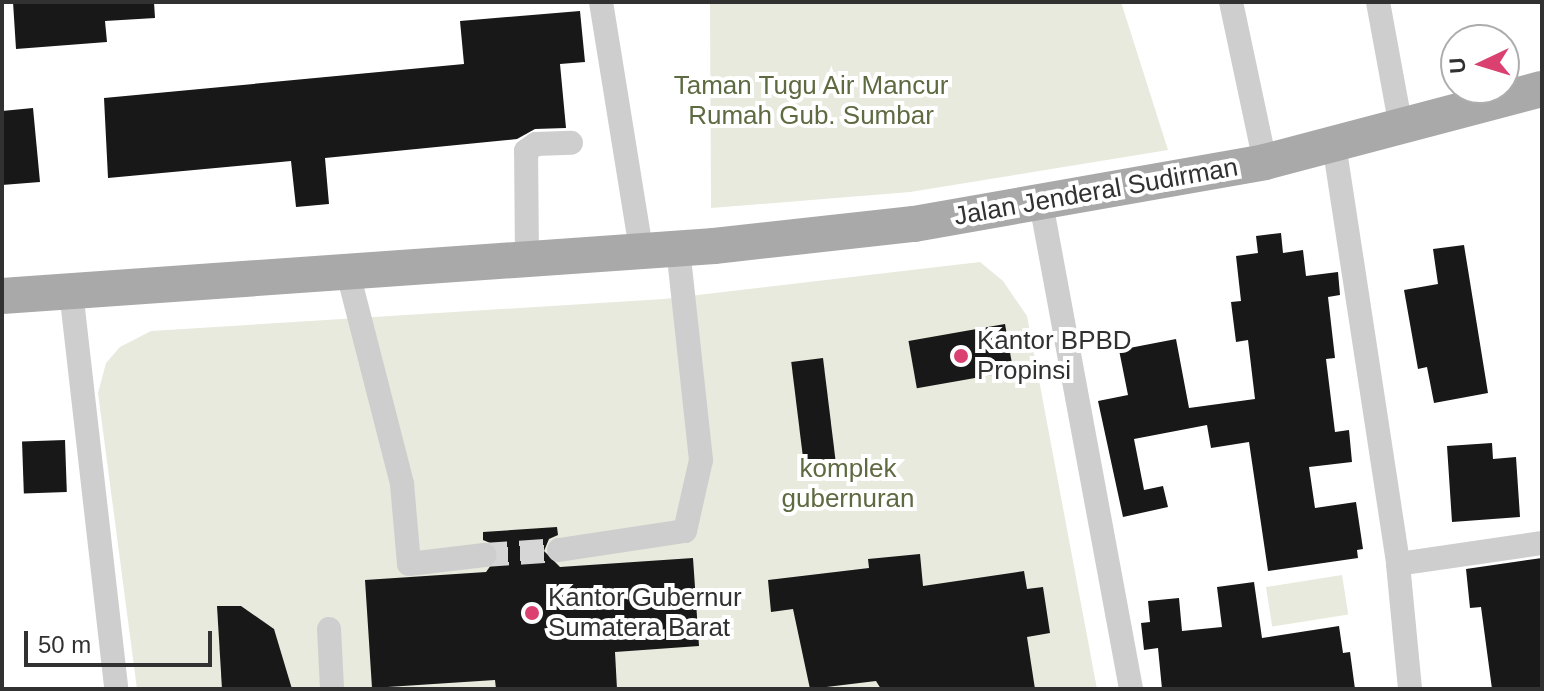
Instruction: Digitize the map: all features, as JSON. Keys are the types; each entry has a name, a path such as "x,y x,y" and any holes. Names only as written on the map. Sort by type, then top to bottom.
{"main road":[{"name":"Jalan Jenderal Sudirman","path":"2,296 678,248 914,224 1265,162 1542,89"}],"street":[{"path":"601,2 641,250"},
{"path":"1231,2 1265,162"},
{"path":"1378,2 1401,127"},
{"path":"527,259 526,151 536,144 571,143"},
{"path":"1334,144 1398,564 1410,689"},
{"path":"1041,203 1131,689"},
{"path":"559,550 685,531 701,460 678,248"},
{"path":"348,273 402,484 409,564 484,555"},
{"path":"71,291 116,689"},
{"path":"1398,564 1542,543"},
{"path":"329,629 332,689"}],"green space":[{"name":"Taman Tugu Air Mancur Rumah Gub. Sumbar","path":"710,2 1121,2 1168,150 910,192 711,208"},
{"name":"komplek gubernuran","path":"980,262 1003,281 1027,316 1097,689 137,689 98,393 106,363 120,347 151,331 664,299"},
{"path":"1342,575 1348,615 1272,627 1266,587"}],"building":[{"path":"13,2 154,2 155,18 105,21 107,42 16,49"},
{"path":"580,11 585,62 560,64 566,128 535,129 517,139 325,158 329,204 296,207 291,161 108,178 104,98 464,64 460,21"},
{"path":"33,108 40,182 2,185 2,111"},
{"path":"1281,233 1283,253 1303,250 1306,276 1338,272 1340,295 1328,297 1335,358 1326,359 1335,432 1349,430 1352,462 1309,467 1315,508 1356,502 1363,549 1357,550 1358,558 1268,571 1249,442 1211,448 1207,425 1134,439 1144,490 1163,486 1168,507 1123,517 1098,401 1128,395 1119,350 1176,339 1189,408 1255,399 1248,340 1236,342 1231,302 1241,301 1236,256 1258,253 1256,236"},
{"path":"1464,245 1488,393 1434,403 1427,367 1418,369 1404,290 1438,284 1433,249"},
{"name":"Kantor BPBD Propinsi","path":"1005,324 1013,371 917,388 908,341"},
{"path":"823,358 837,474 805,478 791,362"},
{"path":"65,440 67,492 24,493 22,442"},
{"path":"1492,443 1493,459 1516,457 1520,517 1452,522 1447,446"},
{"name":"Kantor Gubernur Sumatera Barat","path":"557,527 558,535 549,539 544,551 560,567 693,558 699,646 615,652 617,689 496,689 495,680 372,688 365,580 486,572 499,554 495,545 483,540 483,532"},
{"path":"920,554 923,586 1024,571 1027,589 1043,587 1050,633 1027,637 1035,689 881,689 876,681 810,689 793,609 771,612 768,580 869,568 868,559"},
{"path":"1542,558 1542,689 1492,689 1481,607 1470,608 1466,569"},
{"path":"1254,582 1262,638 1339,626 1343,653 1350,652 1355,689 1162,689 1158,648 1144,650 1141,623 1150,622 1148,601 1179,598 1182,631 1222,627 1217,587"},
{"path":"217,606 241,606 274,629 292,689 222,689"}],"tunnel":[{"path":"484,555 559,550"}],"place":[{"name":"Kantor BPBD Propinsi","path":"961,356"},
{"name":"Kantor Gubernur Sumatera Barat","path":"532,613"}]}
